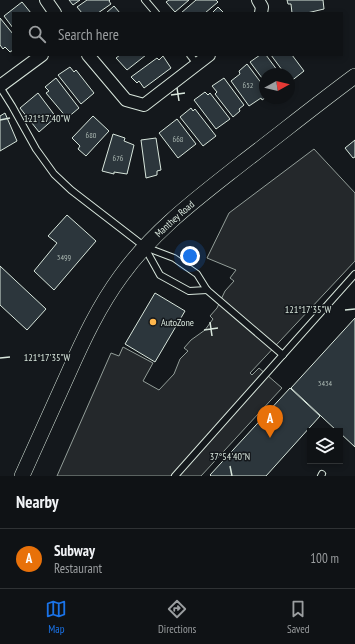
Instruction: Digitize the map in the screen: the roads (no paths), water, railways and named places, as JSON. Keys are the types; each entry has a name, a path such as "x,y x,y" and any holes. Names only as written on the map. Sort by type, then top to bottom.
{"street":[{"path":"46,0 54,12"},
{"path":"258,0 262,7 261,12"},
{"path":"0,87 41,56"},
{"path":"89,56 126,100 144,105 194,59 205,56"},
{"name":"Manthey Road","path":"22,476 86,334 120,276 136,256 154,236 189,205 355,76"}],"lane":[{"path":"146,0 155,12"},
{"path":"0,87 36,149 54,174 71,190 145,247 174,258 197,274 207,290 283,356"},
{"path":"145,247 160,275 189,291 207,290"},
{"path":"175,476 355,274"}],"place":[{"name":"AutoZone","path":"153,322"},
{"name":"Subway","path":"270,438"}]}
